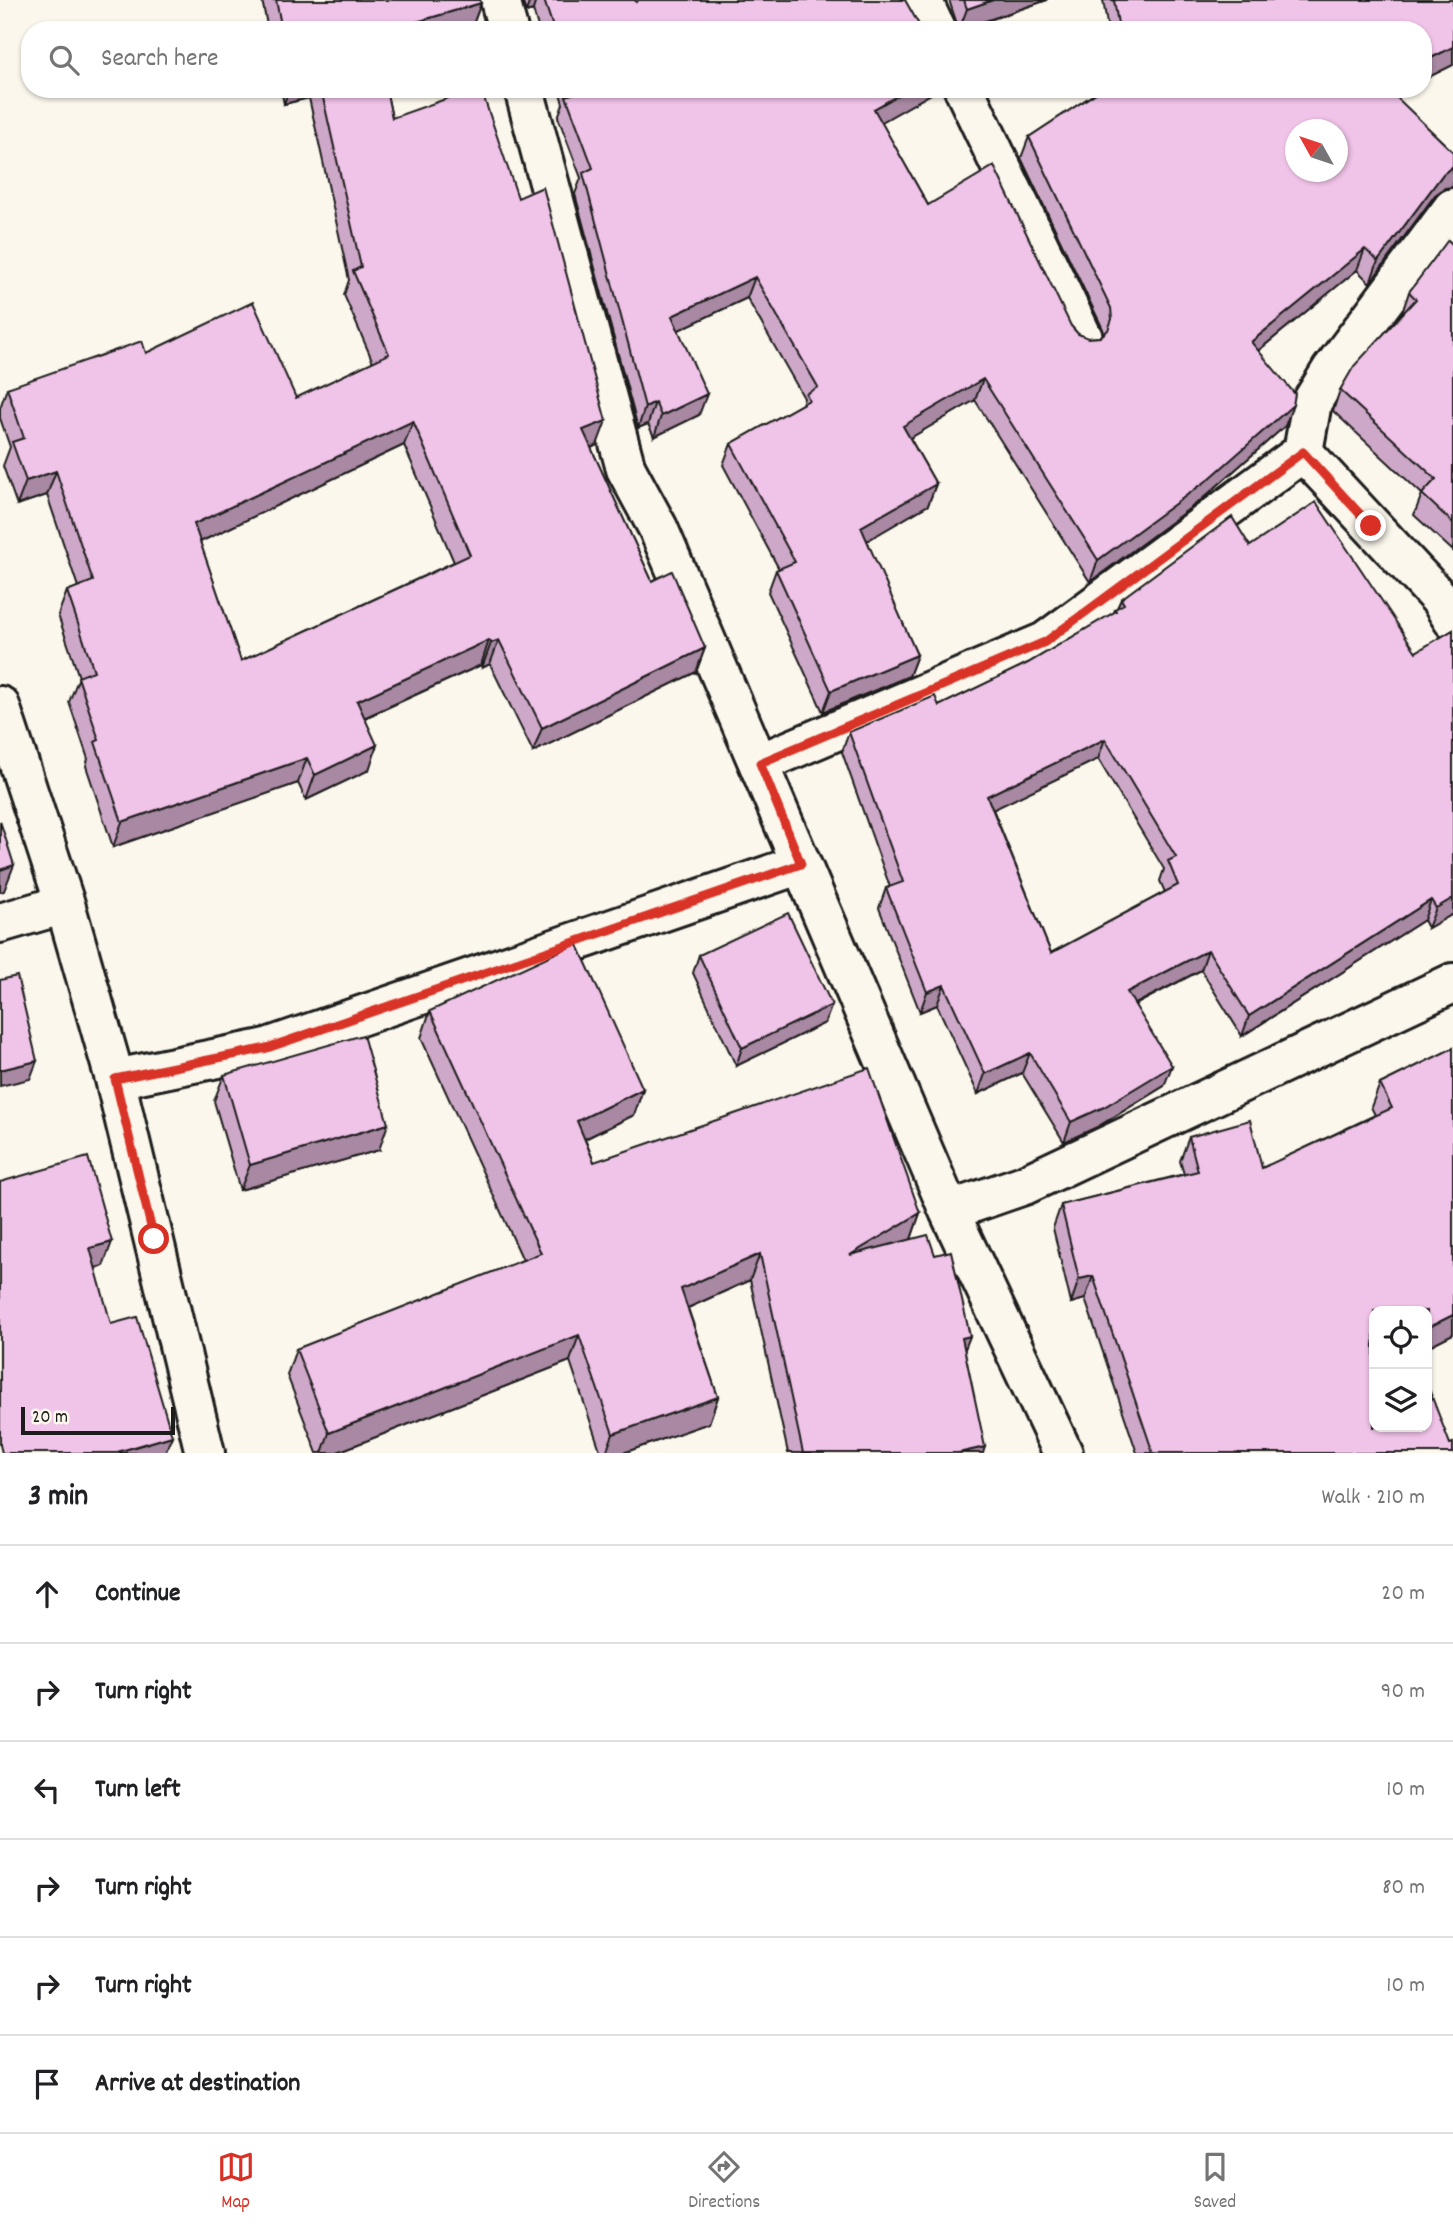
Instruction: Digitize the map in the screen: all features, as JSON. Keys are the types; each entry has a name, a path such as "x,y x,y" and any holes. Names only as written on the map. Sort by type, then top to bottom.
{"street":[{"path":"500,0 506,21"},
{"path":"922,0 932,21"},
{"path":"526,98 626,469 658,528 949,1210 1063,1453"},
{"path":"968,98 1083,338"},
{"path":"760,763 1045,642 1303,452 1311,402 1331,371 1453,208"},
{"path":"1303,452 1449,606"},
{"path":"0,706 65,904 115,1079 205,1453"},
{"path":"115,1079 267,1048 801,864"},
{"path":"0,923 65,904"},
{"path":"949,1210 1024,1185 1453,983"}],"building":[{"path":"276,0 480,0 481,3 420,21 280,21"},
{"path":"544,0 905,0 917,21 551,21"},
{"path":"964,0 993,0 967,9"},
{"path":"1114,0 1453,0 1453,47 1432,58 1432,21 1118,21"},
{"path":"323,98 388,98 392,118 449,98 484,98 518,198 543,187 606,421 583,430 652,581 672,571 705,648 542,728 499,640 491,643 489,640 357,701 377,745 315,775 307,758 122,822 95,742 99,740 78,677 94,671 67,591 93,581 56,471 26,481 12,442 24,438 7,388 142,341 146,353 253,302 296,398 389,354 353,271 361,267","holes":["413,421 470,555 241,661 194,524"]},
{"path":"567,98 893,98 874,109 928,205 994,166 1071,326 1078,334 1088,338 1100,337 1108,330 1112,319 1111,308 1029,137 1088,98 1397,98 1453,152 1453,166 1443,174 1378,261 1365,249 1251,342 1295,394 1293,405 1209,479 1098,560 983,379 903,426 936,484 861,527 917,655 831,691 776,570 795,562 731,444 809,400 806,394 818,387 755,277 672,316 707,394 661,416 655,402 645,407 583,173 593,168"},
{"path":"1448,240 1453,245 1453,523 1422,494 1436,479 1340,390 1354,366 1416,299 1409,292"},
{"path":"1316,502 1416,652 1453,630 1453,898 1436,908 1431,900 1249,1016 1208,950 1127,992 1172,1066 1104,1107 1071,1122 1030,1053 985,1074 944,985 927,992 886,888 903,882 849,732 935,696 939,706 1028,663 1116,611 1115,609 1124,604 1121,599 1232,517 1250,546","holes":["1105,739 1176,857 1168,861 1178,885 1051,953 987,796"]},
{"path":"0,821 14,865 0,870"},
{"path":"788,913 832,1005 742,1048 699,955"},
{"path":"577,943 643,1089 577,1121 594,1162 869,1068 920,1213 850,1255 928,1235 935,1255 951,1251 970,1336 962,1338 985,1447 958,1453 803,1453 760,1254 681,1289 718,1397 613,1434 579,1335 329,1433 296,1349 541,1253 430,1011"},
{"path":"17,976 37,1061 0,1070 0,980"},
{"path":"363,1035 388,1124 250,1165 224,1075"},
{"path":"1453,1048 1453,1315 1432,1326 1432,1306 1369,1306 1369,1432 1432,1432 1432,1397 1450,1444 1453,1443 1453,1453 1153,1453 1093,1276 1079,1279 1061,1205 1198,1171 1189,1137 1250,1120 1262,1168 1392,1108 1380,1084"},
{"path":"88,1157 112,1242 90,1248 111,1324 137,1317 172,1436 117,1453 2,1453 0,1182"}],"route":[{"path":"154,1239 115,1079 267,1048 801,864 760,763 1045,642 1303,452 1371,526"}]}
